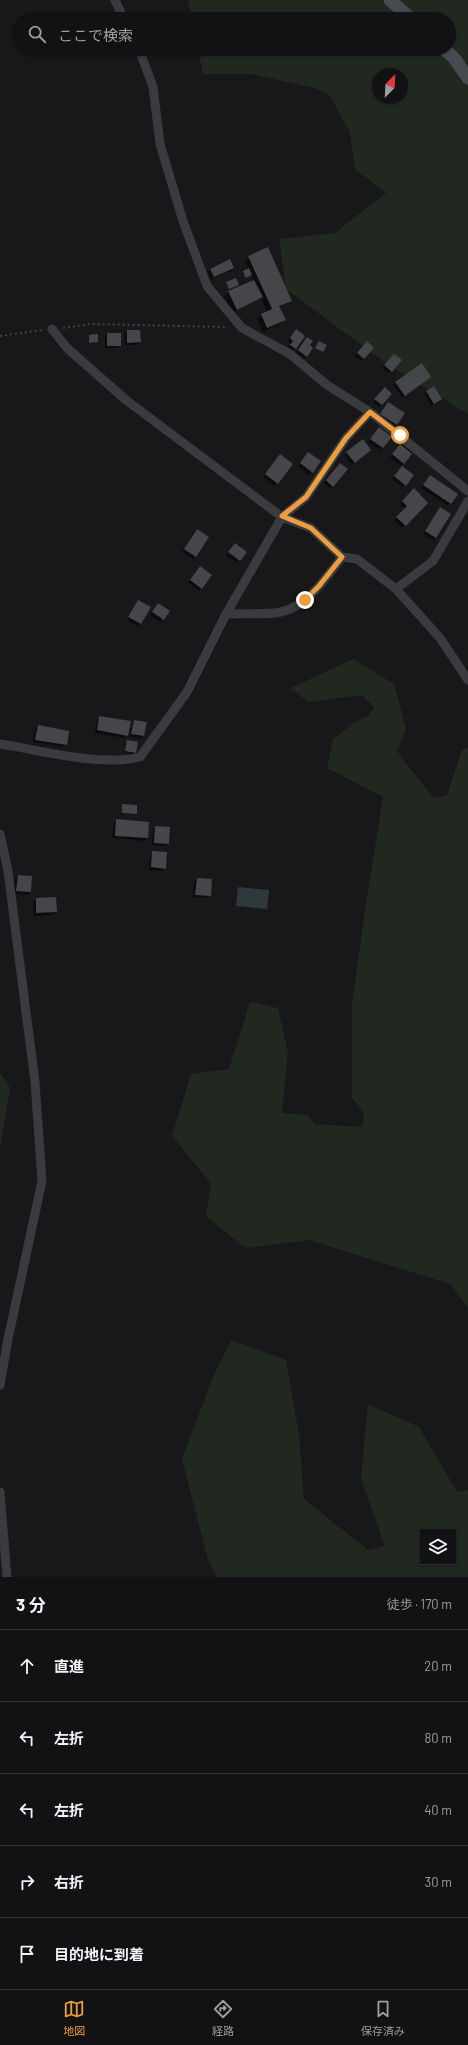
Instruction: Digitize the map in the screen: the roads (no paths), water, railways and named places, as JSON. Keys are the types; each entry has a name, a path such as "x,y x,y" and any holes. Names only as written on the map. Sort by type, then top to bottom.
{"street":[{"path":"115,0 121,12"},
{"path":"390,0 403,12"},
{"path":"142,56 153,87 160,144 183,221 207,286 242,328 290,354 327,385 370,412 468,491"},
{"path":"452,56 468,78"},
{"path":"52,329 67,348 126,400 282,516 311,528 342,557 357,559 396,589 440,638 468,680"},
{"path":"0,744 91,758 127,760 140,757 187,692 226,614 282,516 306,497 346,438 370,412"},
{"path":"396,589 434,561 468,502"},
{"path":"226,614 282,612 305,600 319,586 342,557"},
{"path":"0,834 8,871 33,1068 42,1181 8,1339 0,1385"},
{"path":"0,1492 8,1577"}]}
